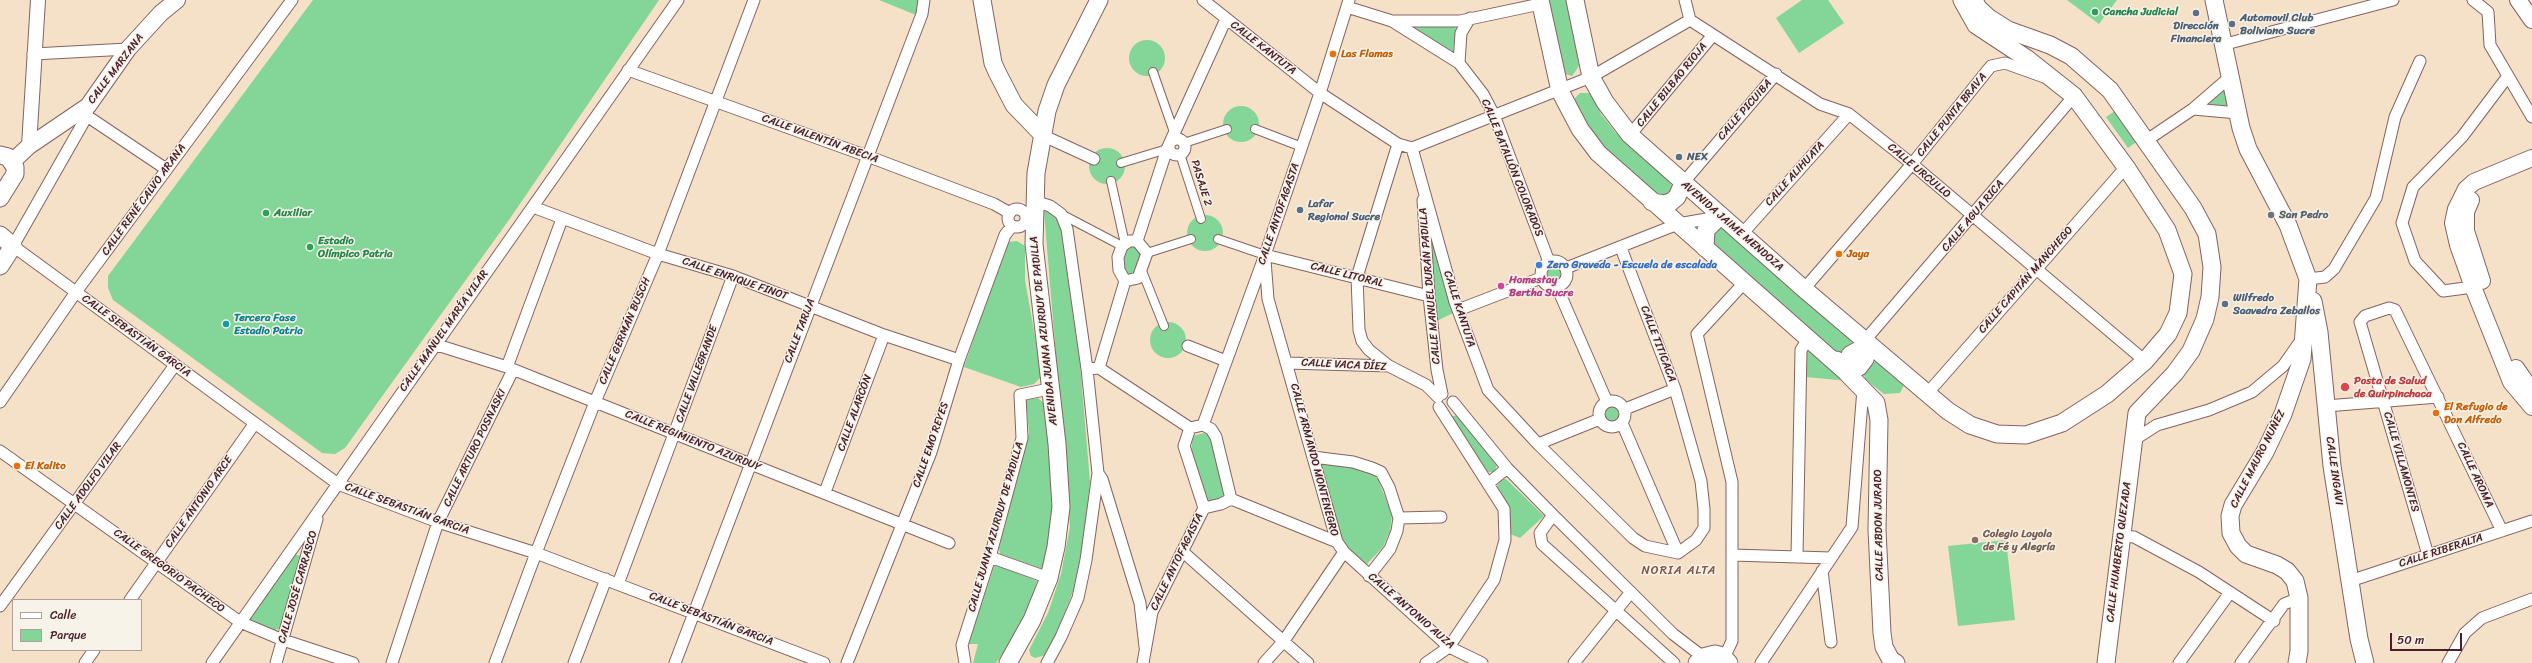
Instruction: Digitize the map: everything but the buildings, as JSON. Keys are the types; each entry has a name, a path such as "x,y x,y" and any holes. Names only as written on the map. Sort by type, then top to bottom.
{"main road":[{"name":"CALLE MARZANA","path":"6,158 87,111 128,49 161,13 177,0"},
{"path":"982,0 993,63 996,72 1014,105 1044,136"},
{"name":"AVENIDA JUANA AZURDUY DE PADILLA","path":"1008,663 1032,620 1048,578 1056,546 1061,507 1056,444 1048,388 1034,244 1020,215 1036,173 1044,136 1047,111 1056,85 1099,0"},
{"name":"AVENIDA JAIME MENDOZA","path":"1575,0 1591,76 1605,102 1630,135 1804,289 1863,356 1926,395 1970,425 1997,434 2026,435 2062,423 2107,394 2146,361 2168,334 2178,313 2183,274 2167,230 2126,167 2074,96 2058,81 1976,24 1967,1"},
{"name":"CALLE MAURO NUÑEZ","path":"2214,0 2222,45 2248,149 2288,225 2308,279 2302,359 2282,414 2264,452 2233,505 2230,516 2231,533 2238,546 2246,554 2277,564 2287,571 2296,581 2299,598 2299,651 2297,663"},
{"path":"2518,0 2532,20"},
{"path":"2529,0 2532,5"},
{"name":"CALLE HUMBERTO QUEZADA","path":"1967,1 2008,30 2058,49 2084,66 2110,90 2147,140 2193,208 2207,234 2212,267 2210,297 2205,319 2191,351 2175,373 2137,413 2132,440 2106,663"},
{"name":"AVENIDA JAIME MENDOZA","path":"1540,2 1560,90 1580,129 1598,153 1828,357 1863,356"},
{"path":"2023,35 2026,40 2026,47 2031,62 2058,49"},
{"path":"0,198 15,174 6,158"},
{"path":"2532,158 2474,182 2466,189 2456,209 2453,223 2473,287 2511,382 2532,407"},
{"path":"2532,167 2490,183 2476,193 2466,212 2465,225 2496,322 2518,373 2532,391"},
{"path":"1652,202 1664,204 1671,202 1676,197 1683,183"},
{"path":"1020,215 1034,244"},
{"path":"1705,248 1706,230 1720,216"},
{"name":"CALLE SEBASTIÁN GARCIA","path":"0,235 13,246"},
{"path":"0,266 13,246"},
{"name":"CALLE INGAVI","path":"2308,279 2319,332 2332,466 2359,639 2365,663"},
{"name":"CALLE ABDON JURADO","path":"1863,356 1863,389 1876,403 1878,412 1877,530 1882,633 1884,646 1891,660 1896,663"},
{"path":"1700,660 1715,654 1727,660"}],"street":[{"path":"29,146 38,0"},
{"name":"CALLE RENÉ CALVO ARANA","path":"0,402 76,292 292,0"},
{"name":"CALLE MANUEL MARÍA VILAR","path":"212,663 434,344 533,207 678,0"},
{"name":"CALLE GERMÁN BUSCH","path":"495,663 595,402 658,254 754,0"},
{"name":"CALLE TARIJA","path":"675,663 693,612 922,14 924,0"},
{"name":"CALLE KANTUTA","path":"1203,0 1320,93 1398,144 1412,148 1458,310 1488,390 1538,444 1633,538 1645,546 1678,553"},
{"path":"1412,148 1560,90 1591,76 1690,20 1685,0"},
{"path":"2222,45 2393,0"},
{"path":"2473,0 2488,12 2490,45 2532,117"},
{"path":"1392,21 1460,21 1540,2"},
{"name":"CALLE BATALLÓN COLORADOS","path":"1348,3 1392,21 1459,64 1483,94 1494,115 1548,262"},
{"name":"CALLE ANTOFAGASTA","path":"1203,425 1265,255 1320,93 1348,3"},
{"path":"1459,64 1461,33 1470,18"},
{"path":"1137,241 1168,146 1226,19"},
{"name":"CALLE URCULLO","path":"1690,20 1776,74 1820,104 1849,114 1912,164 2034,270 2146,361"},
{"name":"CALLE BILBAO RIOJA","path":"1630,135 1713,35"},
{"path":"34,54 128,49"},
{"name":"CALLE PUNTA BRAVA","path":"1804,289 1912,164 1991,66 2005,63 2031,62"},
{"path":"2308,279 2325,277 2334,269 2376,198 2395,117 2420,62"},
{"name":"CALLE VALENTÍN ABECIA","path":"628,70 867,156 1020,215 1050,206 1061,214"},
{"path":"1153,72 1174,132"},
{"name":"CALLE PICUIBA","path":"1683,183 1776,74"},
{"path":"2473,287 2443,291 2415,261 2402,223 2413,187 2435,167 2462,137 2508,76"},
{"path":"2147,140 2193,109 2230,77"},
{"name":"CALLE AGUA RICA","path":"1863,356 1973,216 2074,96"},
{"path":"2193,109 2238,113"},
{"path":"13,246 87,111 166,169"},
{"name":"CALLE ALIHUATA","path":"1742,234 1849,114"},
{"path":"1121,163 1168,146 1175,139 1184,143 1228,129"},
{"path":"1255,129 1302,147"},
{"path":"1044,136 1094,159"},
{"path":"1168,146 1172,153 1180,154 1184,150 1184,143"},
{"path":"1389,366 1368,350 1362,341 1358,330 1357,277 1398,144"},
{"name":"PASAJE 2","path":"1180,154 1201,219"},
{"name":"CALLE CAPITÁN MANCHEGO","path":"1926,395 2034,270 2126,167"},
{"name":"CALLE MANUEL DURÁN PADILLA","path":"1421,178 1429,296 1440,399 1445,418 1489,483 1504,509 1505,540 1502,556 1494,580 1449,648 1426,663"},
{"path":"1111,180 1124,245"},
{"name":"CALLE ENRIQUE FINOT","path":"533,207 658,254 733,276 884,335 959,360"},
{"path":"1061,214 1124,245"},
{"path":"1047,663 1061,637 1078,598 1086,560 1098,473 1087,370 1067,230 1061,214"},
{"name":"CALLE EMO REYES","path":"846,663 931,452 959,360 1005,235 1020,215"},
{"path":"1566,268 1621,248 1678,224 1720,216"},
{"name":"CALLE ARTURO POSNASKI","path":"392,663 438,522 510,368 562,218"},
{"path":"1147,253 1191,239"},
{"path":"1218,239 1265,255"},
{"path":"1099,368 1125,281 1119,270 1118,257 1124,245 1129,241 1137,241"},
{"path":"1137,241 1147,253"},
{"name":"CALLE SEBASTIÁN GARCIA","path":"13,246 338,484 438,522 536,553 824,663"},
{"name":"CALLE TITICACA","path":"1621,248 1676,389 1625,409"},
{"path":"1125,281 1138,278 1142,271 1147,253"},
{"name":"CALLE LITORAL","path":"1265,255 1429,296"},
{"name":"CALLE ARMANDO MONTENEGRO","path":"1265,255 1268,299 1288,363 1337,542 1344,552"},
{"path":"1548,262 1560,263 1566,268 1566,280 1557,287 1545,285 1541,278 1541,270 1548,262"},
{"path":"1142,271 1164,326"},
{"name":"CALLE VALLEGRANDE","path":"618,584 733,276"},
{"path":"1458,310 1541,278"},
{"path":"1727,660 1732,640 1732,482 1696,334 1744,283"},
{"path":"1557,287 1607,402"},
{"name":"CALLE AROMA","path":"2360,322 2366,316 2383,310 2389,308 2395,310 2502,531"},
{"name":"CALLE VILLAMONTES","path":"2360,322 2428,555"},
{"path":"2132,440 2157,426 2209,410 2252,392 2284,366 2305,333"},
{"name":"CALLE ALARCÓN","path":"825,492 884,335"},
{"path":"1797,556 1801,350 1808,339"},
{"name":"CALLE REGIMIENTO AZURDUY","path":"434,344 510,368 750,464 825,492 949,543"},
{"path":"1188,346 1226,361"},
{"name":"CALLE VACA DÍEZ","path":"1288,363 1389,366 1426,386 1440,399 1450,395 1453,402 1507,468"},
{"name":"CALLE ADOLFO VILAR","path":"0,606 76,504 175,365"},
{"path":"1087,370 1099,368 1190,428 1203,425 1211,429 1216,438 1231,499"},
{"name":"CALLE JUANA AZURDUY DE PADILLA","path":"965,663 962,645 990,556 1022,438 1020,395 1048,388"},
{"path":"1622,424 1678,553 1696,540 1704,528 1704,509 1701,481 1676,389"},
{"path":"1761,663 1852,527 1863,389"},
{"path":"2326,406 2438,397"},
{"path":"1615,401 1625,409 1626,417 1622,424 1610,427 1600,419 1599,411 1607,402 1615,401"},
{"path":"1538,444 1600,419"},
{"name":"CALLE ANTONIO ARCE","path":"131,599 255,423"},
{"path":"1190,428 1184,446 1204,508 1221,504 1231,499 1337,542"},
{"name":"CALLE GREGORIO PACHECO","path":"0,451 240,622 283,640 353,663"},
{"path":"1313,457 1353,462 1380,472 1391,492 1399,518 1390,549 1369,576"},
{"path":"1489,483 1507,468 1553,516 1700,660"},
{"path":"1098,473 1102,479 1140,603 1145,647"},
{"name":"CALLE ANTOFAGASTA","path":"1143,663 1152,612 1204,508"},
{"name":"CALLE JOSÉ CARRASCO","path":"276,663 319,510"},
{"path":"1553,516 1540,533 1542,544 1674,663"},
{"path":"1399,518 1442,517"},
{"name":"CALLE RIBERALTA","path":"2350,581 2532,521"},
{"path":"2122,536 2134,537 2186,565 2274,621"},
{"path":"1182,551 1308,663"},
{"path":"1264,663 1283,642 1344,552"},
{"name":"CALLE ANTONIO AUZA","path":"1344,552 1449,648 1482,663"},
{"path":"1732,555 1831,558"},
{"path":"990,556 1048,578"},
{"path":"1822,571 1832,642"},
{"path":"574,663 606,579"},
{"path":"1574,663 1631,592"},
{"path":"2179,663 2230,594"},
{"path":"2241,663 2274,621 2284,604 2299,598"},
{"path":"2448,663 2465,633 2482,618 2532,599"},
{"path":"84,663 93,651"}],"green space":[{"name":"Estadio Olímpico Patria","path":"313,0 659,0 511,217 345,448 335,454 322,453 113,300 108,288 108,276"},
{"path":"879,0 919,0 916,15"},
{"path":"1547,0 1569,0 1579,66 1572,76 1562,73"},
{"path":"1802,0 1828,0 1844,23 1799,53 1776,18"},
{"name":"Cancha Judicial","path":"2067,0 2117,0 2099,24"},
{"path":"1456,25 1453,52 1413,27"},
{"path":"1151,40 1160,45 1164,51 1164,65 1160,71 1151,76 1143,76 1134,71 1130,65 1129,54 1134,45 1140,41"},
{"path":"2226,88 2230,107 2208,104"},
{"path":"1580,93 1588,93 1594,97 1601,114 1616,133 1669,181 1673,188 1664,200 1612,160 1575,110 1575,98"},
{"path":"1245,106 1254,111 1258,117 1258,131 1254,137 1245,142 1237,142 1228,137 1224,131 1223,120 1228,111 1234,107"},
{"path":"2118,109 2139,140 2128,148 2106,117"},
{"path":"1111,148 1120,153 1124,159 1124,173 1120,179 1111,184 1103,184 1094,179 1090,173 1089,162 1094,153 1100,149"},
{"path":"1044,211 1051,213 1060,223 1080,365 1090,482 1081,557 1074,589 1046,655 1035,658 1031,656 1029,650 1048,613 1061,574 1070,527"},
{"path":"1209,215 1218,220 1222,226 1222,240 1218,246 1209,251 1201,251 1192,246 1188,240 1187,229 1192,220 1198,216"},
{"path":"1427,218 1432,220 1453,313 1437,321"},
{"path":"1718,225 1851,339 1852,345 1844,354 1833,352 1710,246 1708,232"},
{"path":"1017,241 1025,246 1025,280 1042,376 1034,384 1021,387 964,367 1007,242"},
{"path":"1132,244 1143,253 1135,277 1125,275 1123,255 1127,248"},
{"path":"1554,267 1560,269 1562,275 1560,281 1554,283 1548,281 1546,275 1548,269"},
{"path":"1172,322 1181,327 1185,333 1185,347 1181,353 1172,358 1164,358 1155,353 1151,347 1150,336 1155,327 1161,323"},
{"path":"1806,349 1813,350 1849,381 1805,377"},
{"path":"1873,362 1878,362 1904,385 1900,393 1884,394 1865,379 1863,371"},
{"path":"1038,398 1047,406 1053,503 1049,544 1043,569 1000,554 999,548 1029,433 1026,400"},
{"path":"1612,404 1619,407 1622,414 1619,421 1612,424 1605,421 1602,414 1605,407"},
{"path":"1460,415 1497,461 1494,472 1487,472 1451,420 1452,416"},
{"path":"1204,433 1211,435 1225,497 1210,502 1206,500 1191,451 1193,436"},
{"path":"1321,464 1356,468 1373,473 1378,479 1392,515 1390,531 1383,547 1366,565 1358,560 1342,542"},
{"path":"1503,479 1506,479 1544,516 1520,538 1510,534 1510,521 1504,498 1497,486"},
{"path":"2006,540 2015,620 1958,626 1948,546"},
{"path":"294,554 301,556 281,628 275,630 250,620 250,615"},
{"path":"995,564 1037,581 1030,605 1007,648 996,663 973,663 978,644 968,644"}],"place":[{"name":"Cancha Judicial","path":"2095,12"},
{"name":"Dirección Financiera","path":"2196,13"},
{"name":"Automovil Club Boliviano Sucre","path":"2232,24"},
{"name":"Las Flamas","path":"1333,54"},
{"name":"NEX","path":"1679,157"},
{"name":"Lafar Regional Sucre","path":"1300,210"},
{"name":"Auxiliar","path":"266,213"},
{"name":"San Pedro","path":"2271,215"},
{"name":"Estadio Olímpico Patria","path":"310,247"},
{"name":"Jaya","path":"1839,254"},
{"name":"Zero Graveda - Escuela de escalada","path":"1539,265"},
{"name":"Homestay Bertha Sucre","path":"1501,286"},
{"name":"Wilfredo Saavedra Zeballos","path":"2225,304"},
{"name":"Tercera Fase Estadio Patria","path":"226,324"},
{"name":"Posta de Salud de Quirpinchaca","path":"2345,387"},
{"name":"El Refugio de Don Alfredo","path":"2436,413"},
{"name":"El Kalito","path":"17,466"},
{"name":"Colegio Loyola de Fé y Alegría","path":"1975,540"}],"district":[{"name":"NORIA ALTA","path":"1679,571"}]}
